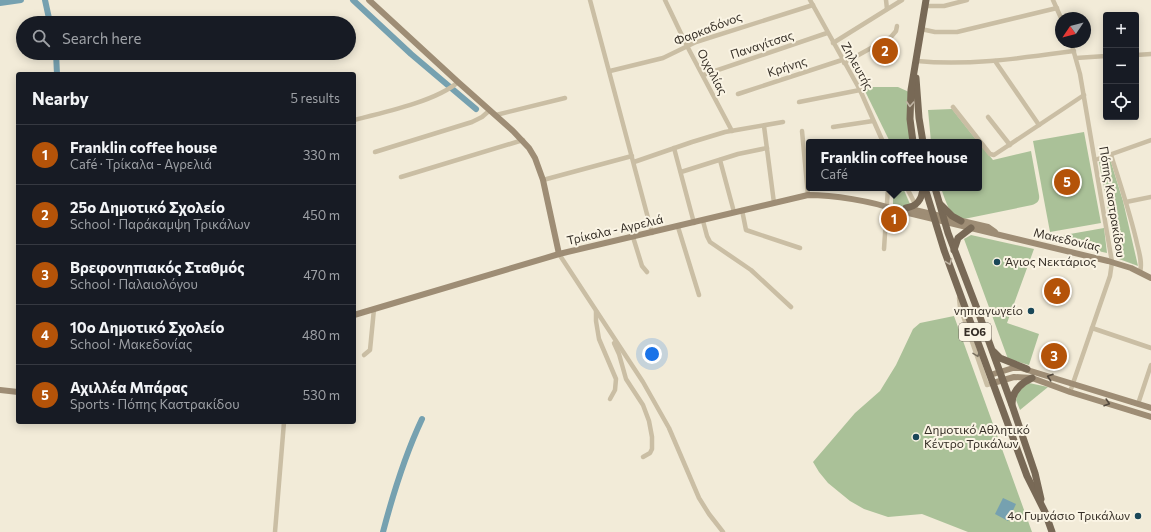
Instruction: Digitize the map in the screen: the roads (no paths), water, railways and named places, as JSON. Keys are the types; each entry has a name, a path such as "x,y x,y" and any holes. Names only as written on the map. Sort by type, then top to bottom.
{"main road":[{"path":"369,0 456,84 496,115 523,140 534,155 543,180 559,254"},
{"path":"913,139 910,104 926,3"},
{"path":"916,63 918,103 923,139"},
{"path":"916,208 923,191"},
{"name":"ΕΟ6","path":"925,191 987,376 993,383 1027,476 1045,512"},
{"name":"ΕΟ6","path":"936,191 943,219 954,250 1013,408 1035,473 1052,532"},
{"name":"Τρίκαλα - Αγρελιά","path":"356,314 559,254 694,223 774,202 808,196 833,196 933,216"},
{"path":"940,204 947,212 961,221"},
{"name":"Τρίκαλα - Αγρελιά","path":"886,206 906,208"},
{"path":"906,208 916,208 933,216"},
{"name":"Μακεδονίας","path":"933,216 970,228 1112,262 1140,272 1151,278"},
{"name":"Μακεδονίας","path":"943,219 988,227 1000,235"},
{"path":"954,250 958,238 970,228"},
{"path":"991,349 1000,358 1027,369 1151,408"},
{"path":"987,376 1013,368 1027,369"},
{"path":"993,383 1014,377 1032,378 1070,392 1151,417"},
{"path":"1013,408 1012,398 1015,391 1023,383 1032,378"},
{"path":"0,390 16,392"}],"street":[{"path":"590,0 652,233"},
{"name":"Οιχαλίας","path":"666,0 687,46 732,130"},
{"path":"886,0 887,9"},
{"path":"833,43 902,0"},
{"path":"926,3 944,6 967,0"},
{"path":"1053,0 1059,12"},
{"name":"Φαρκαδόνος","path":"610,71 663,58 687,46 811,2"},
{"name":"Ζηλευτής","path":"811,2 843,62 860,90 882,139"},
{"path":"921,29 935,32 958,32 1057,8"},
{"name":"Κρήνης","path":"738,94 843,62 891,37 896,31 897,26"},
{"name":"Παναγίτσας","path":"702,75 828,33"},
{"name":"Πόπης Καστρακίδου","path":"1070,392 1110,276 1112,262 1084,95 1073,48"},
{"path":"916,63 995,61 1074,51"},
{"path":"1139,54 1151,54"},
{"path":"1076,58 1103,56"},
{"path":"995,61 1039,125"},
{"path":"356,119 441,94 456,84"},
{"path":"799,102 860,90"},
{"path":"982,144 991,155 996,155 1084,95"},
{"path":"496,115 565,98"},
{"path":"953,107 978,139"},
{"path":"375,152 472,122 482,117 490,110"},
{"path":"988,117 1010,145"},
{"path":"833,127 873,121"},
{"path":"634,162 732,130 783,122"},
{"path":"764,126 774,202"},
{"path":"802,131 806,174"},
{"path":"400,177 523,140"},
{"path":"1094,160 1112,155 1151,140"},
{"path":"674,148 694,223"},
{"path":"681,172 767,148"},
{"name":"Πόπης Καστρακίδου","path":"1112,155 1126,202 1141,263 1140,272"},
{"path":"543,180 632,156"},
{"path":"720,160 734,212"},
{"path":"808,191 808,196"},
{"path":"884,249 888,191"},
{"path":"908,191 916,208"},
{"path":"1126,202 1151,197"},
{"path":"742,210 746,230 800,248"},
{"path":"703,220 710,242 751,270 791,307"},
{"path":"678,226 698,295"},
{"path":"633,237 642,266 646,272"},
{"path":"559,254 651,396 668,428 699,498 713,520 723,532"},
{"path":"364,355 370,350 374,309"},
{"path":"596,311 599,338 616,379 615,390 610,399"},
{"path":"1092,328 1151,348"},
{"path":"612,335 612,339 621,359 626,379 643,406 649,421 652,437 652,449 650,453 643,457"},
{"path":"1138,404 1151,365"},
{"path":"275,532 284,424"}],"water":[{"path":"1003,498 1016,504 1008,521 995,514"}],"waterway":[{"path":"0,3 21,0"},
{"path":"45,0 48,16"},
{"path":"353,0 411,54 476,109"},
{"path":"56,60 57,72"},
{"path":"383,532 410,446 422,419"}],"place":[{"name":"25ο Δημοτικό Σχολείο","path":"885,51"},
{"name":"Αχιλλέα Μπάρας","path":"1067,182"},
{"name":"Franklin coffee house","path":"894,219"},
{"name":"Άγιος Νεκτάριος","path":"997,262"},
{"name":"10ο Δημοτικό Σχολείο","path":"1057,291"},
{"name":"νηπιαγωγείο","path":"1031,311"},
{"name":"Βρεφονηπιακός Σταθμός","path":"1054,356"},
{"name":"Δημοτικό Αθλητικό Κέντρο Τρικάλων","path":"916,437"},
{"name":"4ο Γυμνάσιο Τρικάλων","path":"1138,516"}]}
